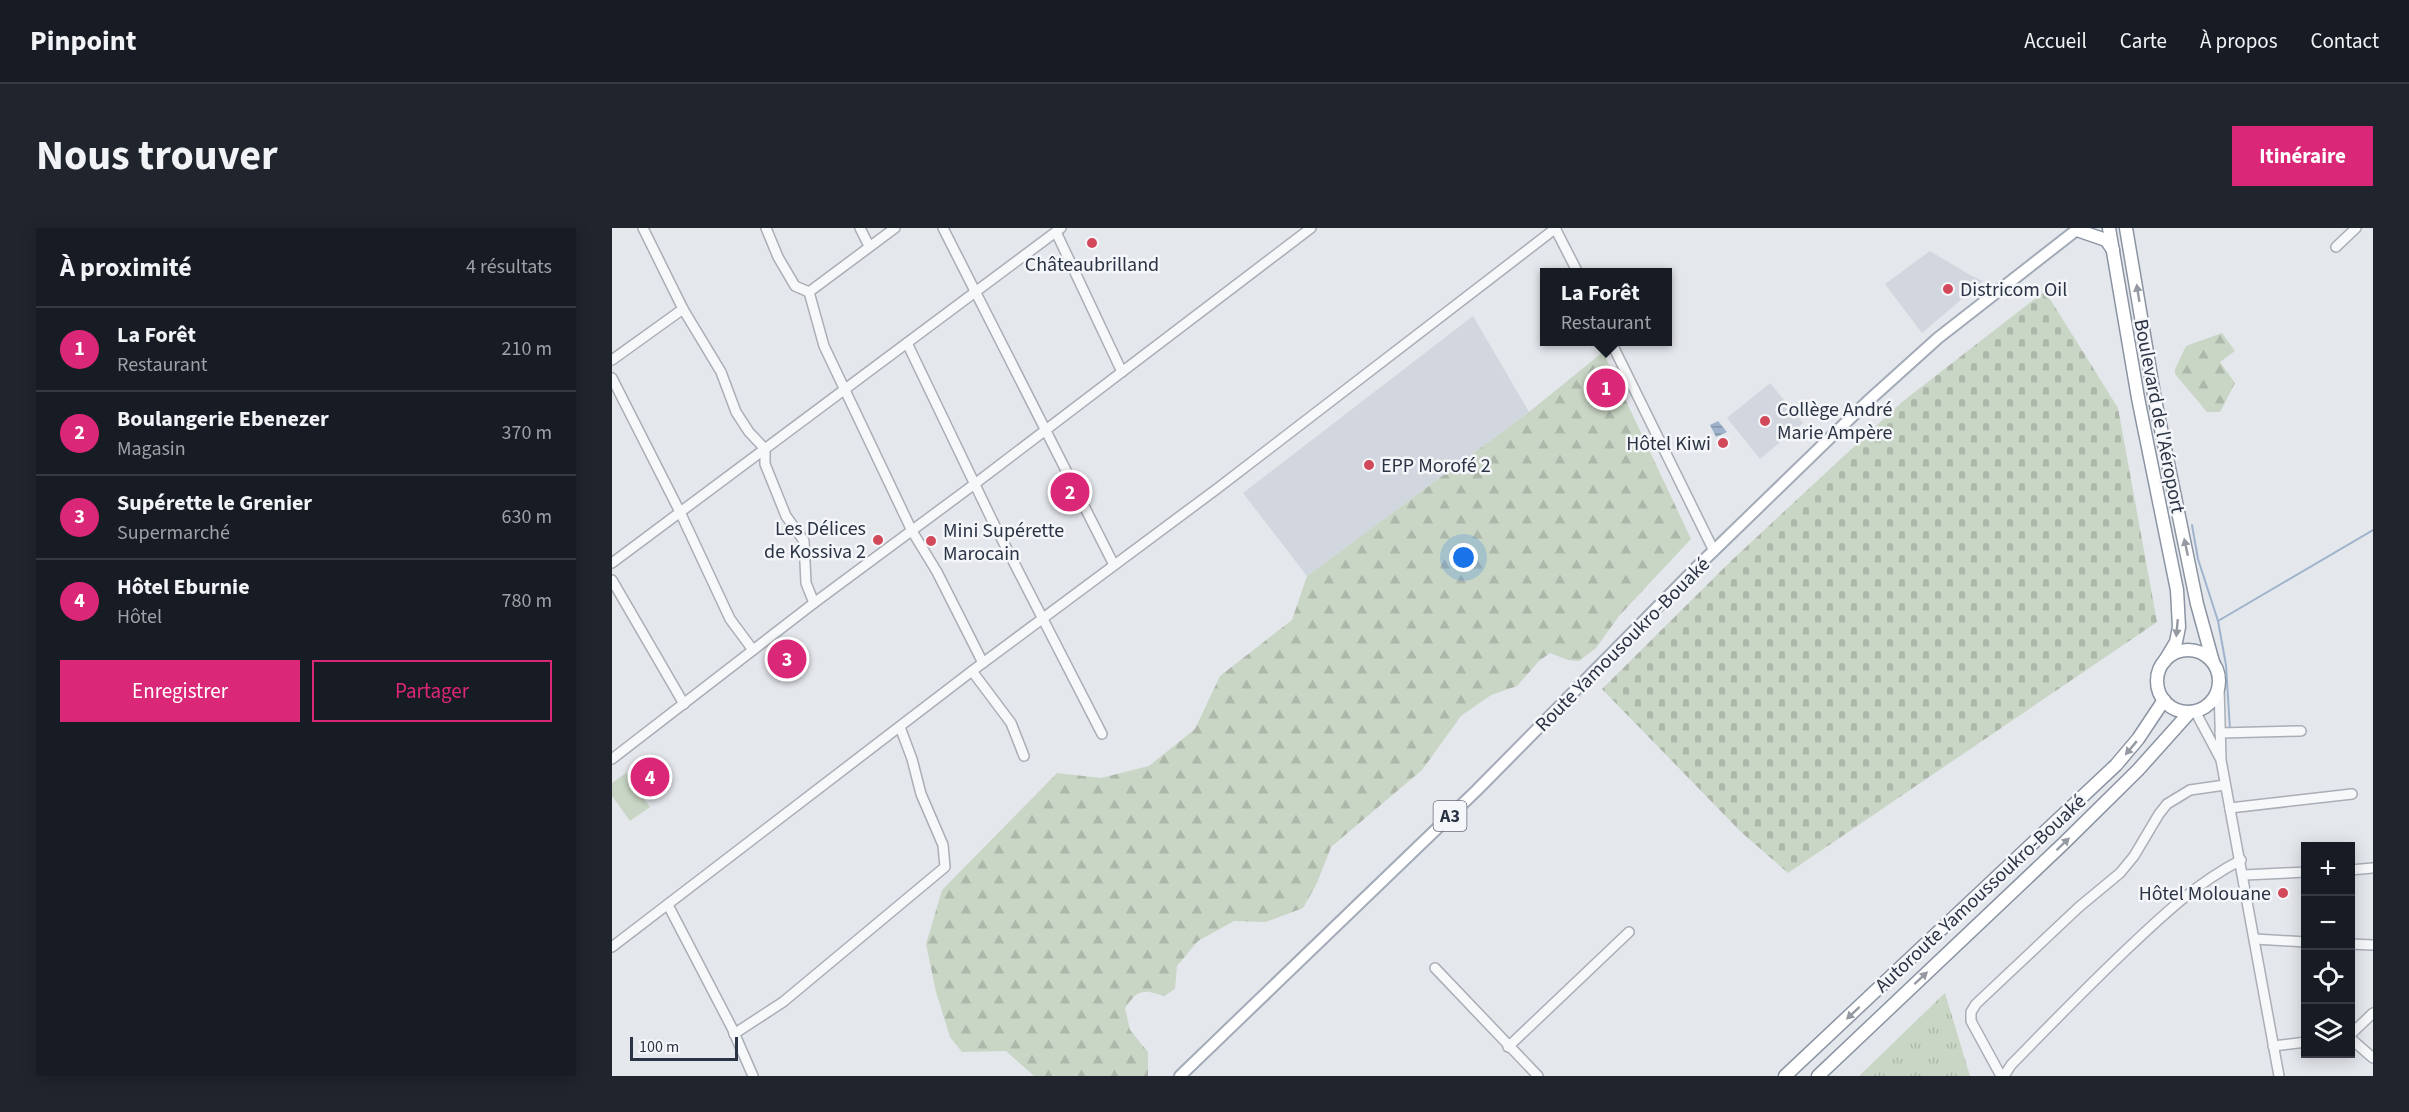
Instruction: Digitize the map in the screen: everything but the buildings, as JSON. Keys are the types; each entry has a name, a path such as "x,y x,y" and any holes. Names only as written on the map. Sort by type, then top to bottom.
{"highway":[{"name":"Boulevard de l'Aéroport","path":"2109,228 2138,398 2177,590 2179,627 2176,642 2164,662"},
{"name":"Boulevard de l'Aéroport","path":"2126,228 2155,400 2198,604 2213,662"},
{"path":"2130,243 2132,228"},
{"path":"2078,229 2106,240 2114,251"},
{"path":"2188,650 2206,656 2213,662 2217,670 2219,686 2209,704 2193,711 2180,711 2164,700 2157,681 2164,662 2170,655 2188,650"},
{"name":"Autoroute Yamoussoukro-Bouaké","path":"1785,1076 2116,765 2138,739 2164,700"},
{"name":"Autoroute Yamoussoukro-Bouaké","path":"1818,1076 2064,843 2138,770 2193,711"}],"main road":[{"name":"Route Yamousoukro-Bouaké","path":"1180,1076 1477,790 1714,551 1858,410 1930,346 2078,229"}],"street":[{"path":"643,228 683,309 721,372 736,412 749,432 765,449 765,464 786,516 804,542 806,583 814,603"},
{"path":"766,228 795,286 810,292"},
{"path":"860,228 869,246"},
{"path":"810,292 895,228"},
{"path":"943,228 1114,565"},
{"path":"612,759 814,603 1122,372 1298,232 1311,228"},
{"path":"612,947 1555,228 1575,268"},
{"path":"2336,247 2356,228"},
{"path":"612,563 1059,230 1122,372"},
{"path":"810,292 824,346 912,531 937,572 983,663"},
{"path":"612,360 683,309"},
{"path":"907,343 992,520 1102,734"},
{"path":"1613,346 1714,551"},
{"path":"612,378 680,512 730,619 753,650"},
{"path":"612,580 684,704"},
{"path":"972,671 1011,723 1024,756"},
{"path":"2219,686 2221,760 2244,875 2279,1076"},
{"path":"2193,711 2221,760"},
{"path":"734,1034 783,1002 945,867 943,845 921,794 912,759 900,728"},
{"path":"2220,733 2301,730"},
{"path":"2225,785 2190,790 2181,793 2167,804 2134,856 2120,873 2079,907 1976,1004 1971,1012 1971,1021 2002,1076 2074,999 2158,920 2198,885 2241,860"},
{"path":"2230,808 2352,794"},
{"path":"2355,870 2373,868"},
{"path":"2244,875 2301,872"},
{"path":"668,905 753,1076"},
{"path":"1508,1047 1629,932"},
{"path":"2255,939 2301,942"},
{"path":"2355,944 2373,945"},
{"path":"1435,968 1538,1076"},
{"path":"2355,1031 2373,1013"},
{"path":"2355,1041 2373,1058"},
{"path":"2273,1046 2301,1043"}],"shaded area":[{"path":"1930,251 1983,281 1922,333 1885,284"},
{"name":"EPP Morofé 2","path":"1473,316 1529,412 1307,576 1243,493"},
{"name":"Collège André Marie Ampère","path":"1770,383 1803,423 1760,459 1727,418"}],"green space":[{"path":"2045,291 2118,408 2157,622 1788,873 1740,831 1602,689 1731,561 1902,402"},
{"path":"2222,333 2235,351 2220,362 2235,383 2220,412 2207,412 2175,374 2175,369 2186,346"},
{"path":"1603,352 1691,539 1619,616 1596,648 1579,661 1568,660 1550,653 1539,661 1517,686 1491,695 1461,716 1422,770 1331,847 1317,883 1303,908 1266,922 1234,921 1198,941 1177,966 1175,989 1164,996 1142,992 1134,997 1125,1008 1130,1030 1148,1052 1148,1076 1034,1076 1006,1051 962,1052 950,1037 936,992 926,944 942,890 1057,773 1101,778 1149,766 1195,729 1220,676 1292,620 1307,576 1529,412"},
{"path":"626,773 650,807 630,821 612,796 612,783"},
{"path":"1945,993 1970,1076 1859,1076"}],"water":[{"path":"1718,421 1727,432 1716,437 1710,425"}],"waterway":[{"path":"2192,525 2198,559 2218,621 2226,665 2230,730"},
{"path":"2218,621 2373,530"}],"place":[{"name":"Châteaubrilland","path":"1092,243"},
{"name":"Districom Oil","path":"1948,289"},
{"name":"La Forêt","path":"1606,388"},
{"name":"Collège André Marie Ampère","path":"1765,421"},
{"name":"Hôtel Kiwi","path":"1723,443"},
{"name":"EPP Morofé 2","path":"1369,465"},
{"name":"Boulangerie Ebenezer","path":"1070,492"},
{"name":"Les Délices de Kossiva 2","path":"878,540"},
{"name":"Mini Supérette Marocain","path":"931,541"},
{"name":"Supérette le Grenier","path":"787,659"},
{"name":"Hôtel Eburnie","path":"650,777"},
{"name":"Hôtel Molouane","path":"2283,893"}]}
